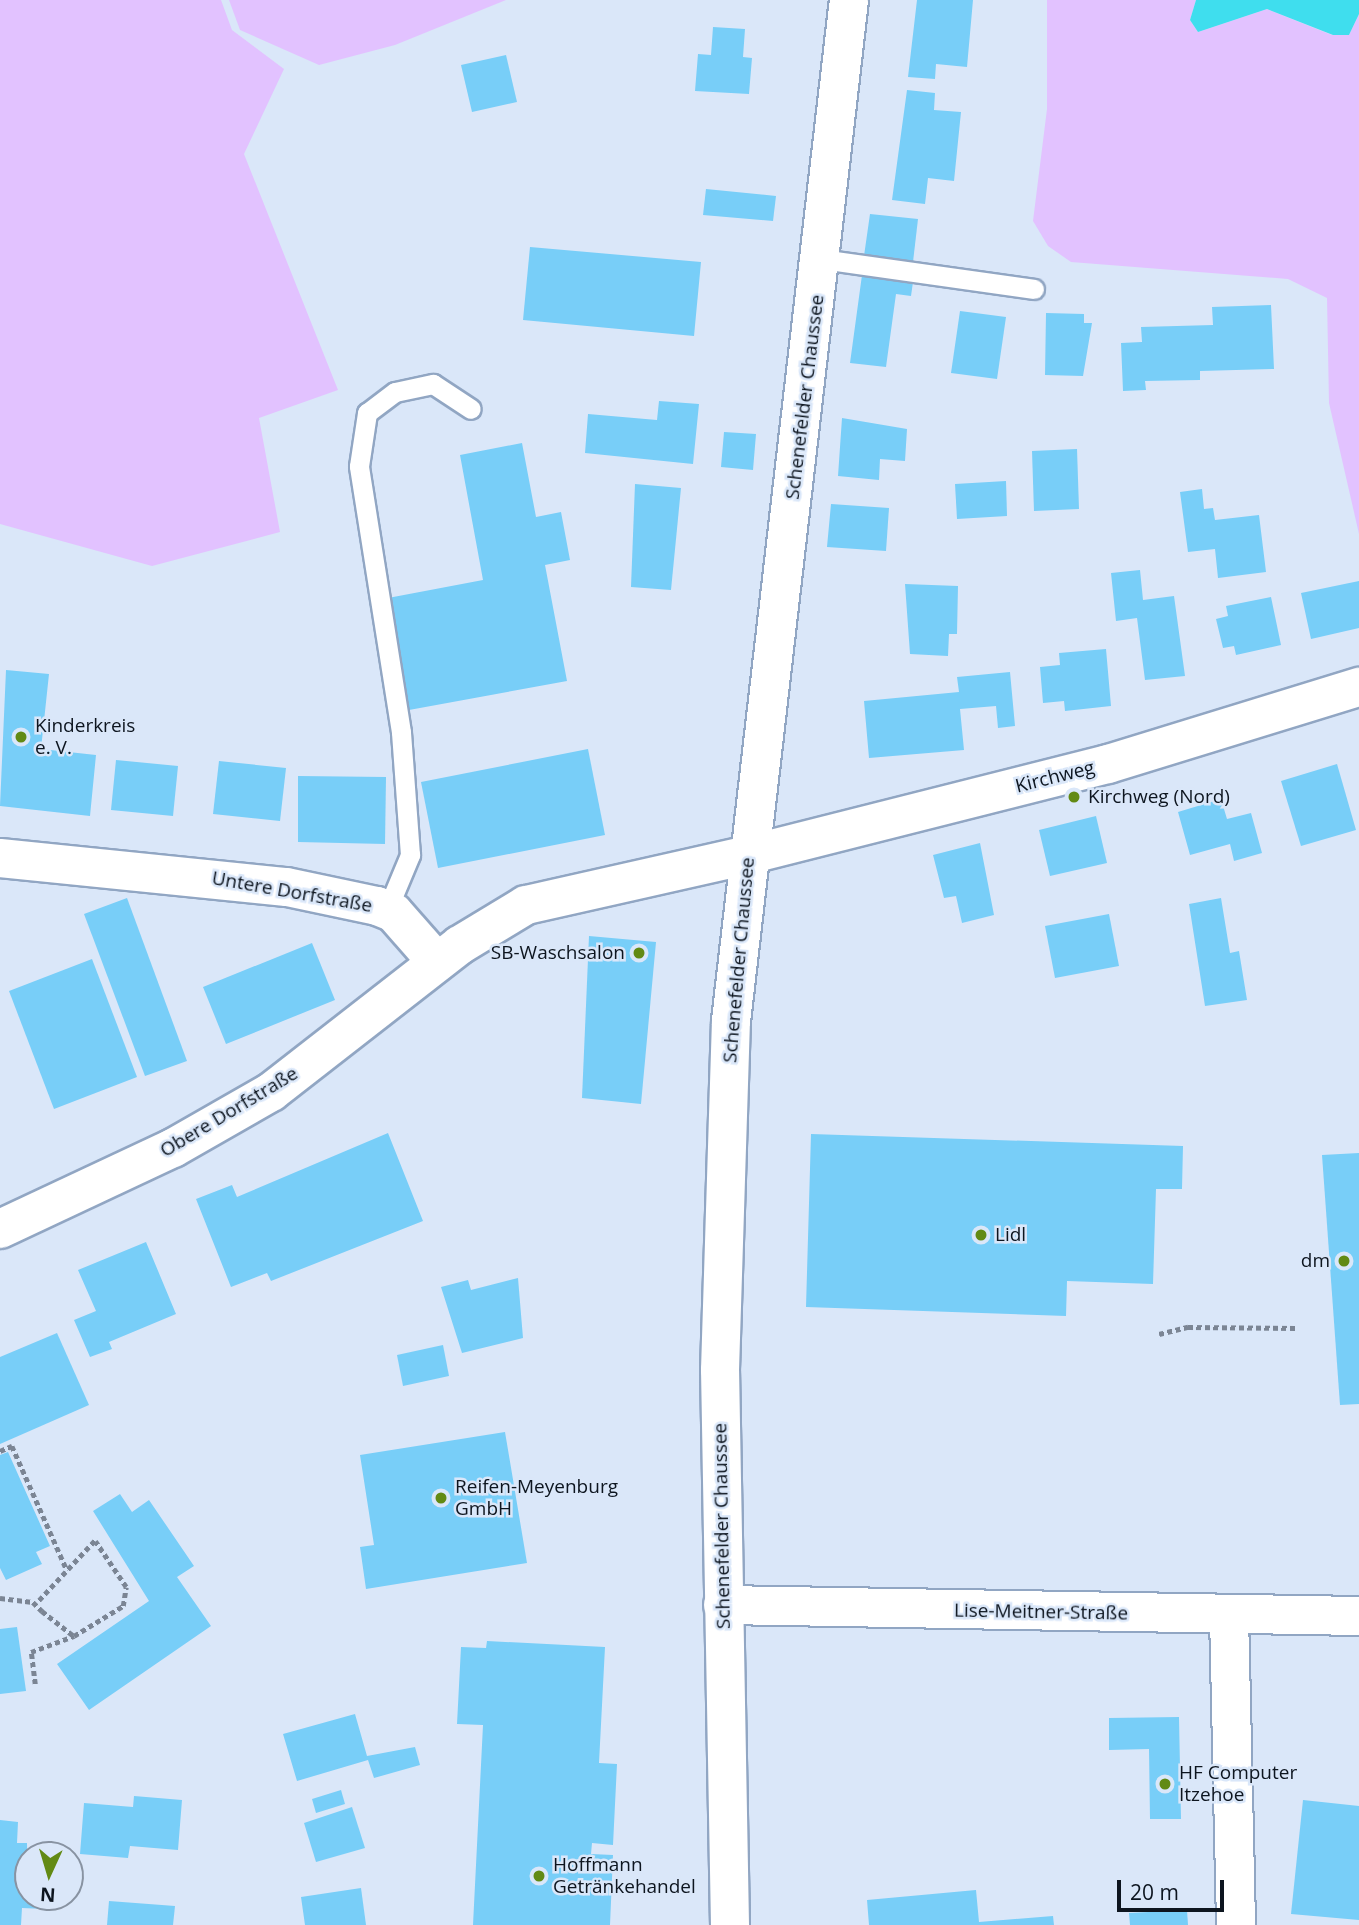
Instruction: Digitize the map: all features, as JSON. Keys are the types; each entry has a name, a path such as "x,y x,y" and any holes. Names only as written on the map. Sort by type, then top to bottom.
{"street":[{"name":"Schenefelder Chaussee","path":"730,1925 723,1605 721,1209 748,855 821,259 849,0"},
{"name":"Kirchweg","path":"748,855 1108,764 1359,687"},
{"path":"437,962 503,917 547,898 748,855"},
{"name":"Untere Dorfstraße","path":"0,858 287,887 387,910 437,962"},
{"name":"Obere Dorfstraße","path":"0,1229 173,1147 271,1091 437,962"},
{"name":"Lise-Meitner-Straße","path":"723,1605 1359,1616"},
{"path":"1229,1615 1236,1925"}],"lane":[{"path":"821,259 1034,289"},
{"path":"387,910 410,855 407,796 359,466 367,413 395,393 433,384 471,409"}],"path":[{"path":"1159,1334 1188,1327 1296,1328"},
{"path":"0,1451 12,1446 67,1570"},
{"path":"35,1684 31,1652 74,1636 123,1606 126,1587 94,1541 36,1604"},
{"path":"0,1598 36,1604 74,1636"}],"shaded area":[{"path":"0,0 221,0 232,30 284,69 244,154 338,390 259,418 280,532 152,566 0,524"},
{"path":"229,0 506,0 395,45 319,65 240,30"},
{"path":"1047,0 1196,0 1190,20 1198,32 1267,9 1332,35 1349,35 1359,14 1359,534 1329,403 1327,298 1288,279 1071,262 1048,246 1033,221 1047,109"}],"water":[{"path":"1196,0 1359,0 1359,14 1349,35 1333,35 1267,9 1198,32 1190,20"}],"building":[{"path":"917,0 973,0 967,67 936,64 935,79 908,77"},
{"path":"713,27 745,29 743,57 752,58 749,94 695,91 698,54 711,55"},
{"path":"506,55 517,102 472,112 461,65"},
{"path":"907,90 935,93 934,110 961,112 954,181 928,178 925,204 892,200"},
{"path":"706,189 776,196 773,221 703,215"},
{"path":"870,214 918,219 913,262 864,256"},
{"path":"530,247 701,262 694,336 523,320"},
{"path":"862,275 913,282 911,296 896,294 886,367 850,363"},
{"path":"1271,305 1274,369 1200,371 1200,380 1145,381 1146,390 1123,391 1121,343 1142,342 1141,327 1213,325 1212,307"},
{"path":"960,311 1006,317 997,379 951,373"},
{"path":"1046,313 1084,314 1084,323 1092,323 1083,376 1045,375"},
{"path":"659,401 699,404 693,464 585,453 588,414 657,420"},
{"path":"842,418 907,429 905,461 880,459 879,480 838,476"},
{"path":"724,432 756,434 753,470 721,467"},
{"path":"522,443 536,517 561,512 570,560 545,565 567,681 409,710 388,598 483,580 460,455"},
{"path":"1077,449 1079,509 1034,511 1032,451"},
{"path":"1006,481 1007,516 957,519 955,484"},
{"path":"635,484 681,488 671,590 631,587"},
{"path":"1202,489 1204,509 1213,508 1215,520 1259,515 1266,572 1218,578 1215,549 1188,552 1180,492"},
{"path":"831,504 889,508 886,551 827,547"},
{"path":"1140,570 1143,600 1174,596 1185,676 1145,680 1137,618 1116,621 1111,573"},
{"path":"1359,581 1359,628 1311,639 1301,593"},
{"path":"905,584 958,586 957,634 949,634 948,656 910,654"},
{"path":"1271,597 1281,645 1236,655 1234,646 1223,648 1216,619 1228,616 1226,606"},
{"path":"1106,649 1111,706 1065,711 1064,701 1043,703 1040,667 1060,665 1059,653"},
{"name":"Kinderkreis e. V.","path":"6,670 49,674 41,749 96,755 90,816 0,806"},
{"path":"1010,672 1015,726 998,728 996,706 960,709 964,750 869,758 864,701 959,692 957,677"},
{"path":"588,749 605,835 438,868 421,782"},
{"path":"116,760 178,766 173,816 111,810"},
{"path":"219,761 286,768 280,821 213,814"},
{"path":"1337,764 1356,830 1301,846 1281,781"},
{"path":"298,776 386,777 385,844 298,842"},
{"path":"1221,799 1227,819 1251,813 1262,853 1234,861 1230,844 1190,855 1178,812"},
{"path":"1096,816 1107,863 1050,876 1039,830"},
{"path":"980,843 994,915 962,923 956,896 944,898 933,855"},
{"path":"127,898 187,1061 145,1076 84,914"},
{"path":"1221,898 1230,953 1239,951 1247,1000 1205,1006 1189,904"},
{"path":"1109,914 1119,966 1055,978 1045,926"},
{"path":"589,936 656,942 641,1104 582,1098"},
{"path":"312,943 335,1000 226,1044 203,987"},
{"path":"92,959 137,1077 54,1109 9,991"},
{"path":"388,1133 423,1221 271,1281 267,1273 231,1287 196,1199 232,1185 237,1197"},
{"name":"Lidl","path":"811,1134 1183,1146 1182,1189 1156,1189 1153,1284 1067,1281 1066,1316 806,1307"},
{"name":"dm","path":"1359,1153 1359,1404 1340,1405 1322,1155"},
{"path":"146,1242 176,1314 109,1342 112,1349 90,1357 74,1320 96,1311 78,1270"},
{"path":"518,1278 523,1338 462,1353 441,1287 468,1280 471,1290"},
{"path":"57,1333 89,1405 0,1444 0,1357"},
{"path":"443,1345 449,1376 403,1386 397,1355"},
{"name":"Reifen-Meyenburg GmbH","path":"505,1432 527,1563 366,1589 360,1547 374,1545 360,1455"},
{"path":"8,1452 50,1546 36,1552 42,1564 6,1580 0,1568 0,1455"},
{"path":"120,1494 132,1512 149,1500 194,1566 177,1577 211,1626 89,1710 57,1664 149,1601 93,1511"},
{"path":"17,1627 26,1691 0,1694 0,1629"},
{"path":"487,1641 605,1647 599,1763 617,1764 613,1845 592,1843 591,1854 613,1855 610,1925 473,1925 483,1725 457,1724 461,1647 486,1648"},
{"path":"355,1714 367,1756 415,1747 420,1765 374,1778 368,1760 297,1781 283,1734"},
{"name":"HF Computer Itzehoe","path":"1179,1717 1181,1819 1150,1819 1149,1749 1109,1750 1109,1718"},
{"path":"341,1790 345,1804 316,1813 312,1799"},
{"path":"134,1796 182,1800 178,1850 130,1846 128,1858 84,1854 84,1841 81,1841 84,1803 133,1807"},
{"path":"1303,1800 1359,1806 1359,1920 1291,1914"},
{"path":"352,1807 365,1848 316,1862 304,1823"},
{"path":"0,1820 18,1822 17,1841 14,1841 14,1911 22,1911 21,1925 0,1925"},
{"path":"361,1888 366,1925 305,1925 301,1897"},
{"path":"976,1890 979,1922 1053,1916 1054,1925 869,1925 867,1900"},
{"path":"109,1901 175,1906 173,1925 107,1925"},
{"path":"1187,1910 1188,1925 1130,1925 1129,1913"}],"place":[{"name":"Kinderkreis e. V.","path":"21,737"},
{"name":"Kirchweg (Nord)","path":"1074,797"},
{"name":"SB-Waschsalon","path":"639,953"},
{"name":"Lidl","path":"981,1235"},
{"name":"dm","path":"1344,1261"},
{"name":"Reifen-Meyenburg GmbH","path":"441,1498"},
{"name":"HF Computer Itzehoe","path":"1165,1784"},
{"name":"Hoffmann Getränkehandel","path":"539,1876"}]}
